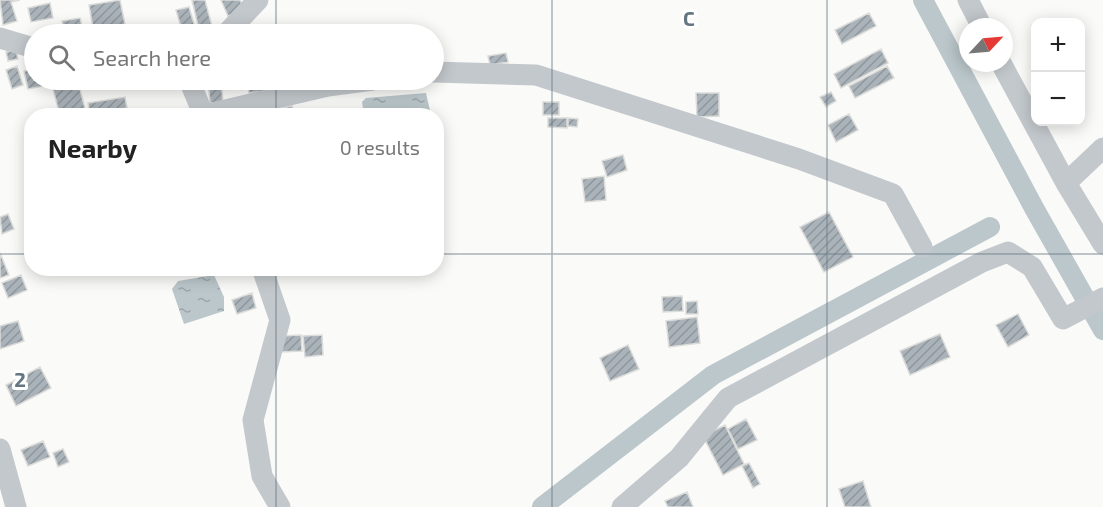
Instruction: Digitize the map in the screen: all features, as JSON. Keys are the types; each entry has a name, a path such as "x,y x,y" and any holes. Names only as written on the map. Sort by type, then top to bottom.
{"street":[{"path":"235,24 258,0"},
{"path":"968,0 977,18"},
{"path":"0,38 24,45"},
{"path":"444,72 536,75 799,159 893,194 922,247"},
{"path":"1006,72 1066,183 1103,244"},
{"path":"193,90 201,108"},
{"path":"234,108 311,90"},
{"path":"1066,183 1103,148"},
{"path":"621,507 679,458 728,398 982,262 1008,252 1032,267 1063,319 1103,298"},
{"path":"265,276 280,320 253,420 262,476 280,507"},
{"path":"0,449 16,507"}],"water":[{"path":"426,93 429,108 363,108 362,102 366,98"},
{"path":"214,276 224,297 224,311 184,324 172,289 178,281"}],"building":[{"path":"0,0 20,0 11,2 17,21 3,25"},
{"path":"120,0 125,24 92,24 89,5"},
{"path":"192,0 205,0 211,24 198,24"},
{"path":"221,0 240,0 244,9 228,16"},
{"path":"50,3 53,18 31,22 28,8"},
{"path":"189,7 194,24 180,24 176,10"},
{"path":"869,13 876,26 842,44 835,30"},
{"path":"80,18 82,24 63,24 62,21"},
{"path":"881,49 888,63 841,88 834,74"},
{"path":"16,50 18,59 8,61 6,52"},
{"path":"506,53 508,62 490,65 488,56"},
{"path":"17,66 23,85 12,89 6,70"},
{"path":"887,66 894,78 855,98 849,86"},
{"path":"53,90 80,90 85,108 58,108"},
{"path":"209,90 222,90 223,102 210,103"},
{"path":"249,90 265,91 249,93"},
{"path":"831,92 836,101 826,107 820,97"},
{"path":"696,93 719,93 719,116 697,117"},
{"path":"125,97 127,108 89,108 88,103"},
{"path":"543,102 559,102 559,115 543,115"},
{"path":"849,114 858,130 836,142 828,125"},
{"path":"548,118 567,118 567,128 548,127"},
{"path":"568,118 578,119 577,127 568,126"},
{"path":"623,155 627,170 607,177 602,161"},
{"path":"604,176 606,200 585,202 582,179"},
{"path":"829,212 853,257 824,272 800,227"},
{"path":"8,214 14,229 2,234 0,217"},
{"path":"0,253 9,275 0,278"},
{"path":"21,275 27,290 8,298 2,283"},
{"path":"252,293 256,308 237,314 232,300"},
{"path":"682,296 683,311 663,312 662,297"},
{"path":"697,301 698,314 686,314 686,302"},
{"path":"1018,314 1029,335 1008,347 996,325"},
{"path":"697,317 700,343 669,347 666,321"},
{"path":"18,321 24,341 0,349 0,326"},
{"path":"940,334 950,357 910,375 900,351"},
{"path":"301,335 302,351 281,352 280,336"},
{"path":"322,335 323,355 305,357 303,336"},
{"path":"628,345 639,369 610,381 600,358"},
{"path":"40,367 51,388 16,406 6,385"},
{"path":"746,419 757,440 738,449 728,429"},
{"path":"725,425 744,464 723,475 703,436"},
{"path":"43,441 50,457 28,466 21,450"},
{"path":"63,449 69,462 58,467 53,453"},
{"path":"749,463 760,484 753,488 742,466"},
{"path":"863,481 871,507 845,507 839,489"},
{"path":"687,492 693,507 668,507 665,501"}],"waterway":[{"path":"923,0 1034,208 1103,330"},
{"path":"542,507 713,375 990,227"}]}
